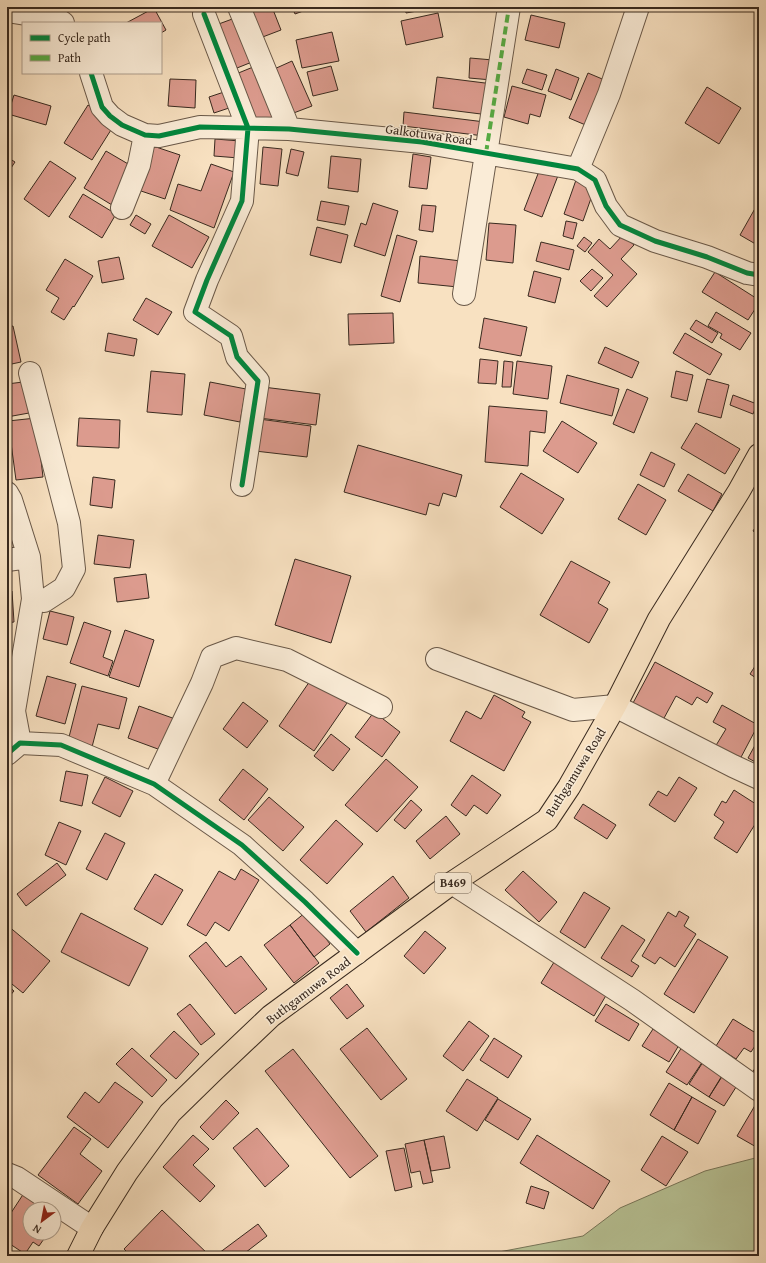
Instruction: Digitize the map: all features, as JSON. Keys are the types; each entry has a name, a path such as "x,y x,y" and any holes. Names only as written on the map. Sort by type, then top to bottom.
{"main road":[{"name":"Buthgamuwa Road","path":"78,1256 92,1228 127,1172 170,1113 271,1016 452,883 547,820 569,787 615,706 659,619 739,491 759,455"}],"street":[{"path":"239,7 289,129"},
{"path":"464,294 508,7"},
{"path":"578,169 609,94 638,7"},
{"path":"7,12 57,19 62,22"},
{"path":"204,14 248,128 242,201 207,280 195,312 231,336 237,357 258,381 242,485"},
{"name":"Galkotuwa Road","path":"91,74 102,107 110,116 122,125 145,135 158,136 200,127 289,129 422,142 578,169 595,180 606,206 620,225 655,241 708,257 747,273 759,275"},
{"path":"122,208 140,165 145,135"},
{"path":"30,373 69,523 74,569 64,588 44,601 33,599"},
{"path":"7,493 11,500 29,558 33,599 14,667 14,749 61,745 154,784 242,845 305,902 357,954"},
{"path":"7,560 29,558"},
{"path":"154,784 202,683 212,658 236,648 286,660 381,707"},
{"path":"437,659 573,710 615,706 759,778"},
{"path":"452,883 632,1000 759,1090"},
{"path":"7,1174 17,1178 92,1228"}],"green space":[{"path":"759,1157 759,1256 478,1256 583,1236 620,1208 705,1171"}],"building":[{"path":"248,7 272,7 281,30 260,38"},
{"path":"292,7 314,7 295,14"},
{"path":"405,7 434,7 434,8 406,13"},
{"path":"154,8 162,22 128,22"},
{"path":"438,13 443,37 406,45 401,21"},
{"path":"531,15 565,23 559,48 525,40"},
{"path":"235,18 252,62 232,70 216,25"},
{"path":"162,23 166,30 162,32"},
{"path":"332,32 339,61 302,68 296,40"},
{"path":"470,58 493,60 492,80 469,78"},
{"path":"292,61 312,106 291,114 272,70"},
{"path":"258,65 279,116 257,125 236,74"},
{"path":"331,66 338,90 313,96 307,72"},
{"path":"527,69 547,75 542,90 522,83"},
{"path":"556,69 579,78 571,100 548,91"},
{"path":"588,73 607,81 588,126 569,118"},
{"path":"437,77 493,84 489,115 433,108"},
{"path":"170,79 196,80 195,108 168,106"},
{"path":"512,86 546,95 540,117 530,114 528,124 504,117"},
{"path":"707,87 741,108 719,144 685,123"},
{"path":"230,90 235,106 214,113 209,97"},
{"path":"14,95 51,106 46,125 8,114"},
{"path":"88,105 116,122 92,160 64,143"},
{"path":"404,112 485,122 484,136 403,126"},
{"path":"215,139 240,141 239,158 214,156"},
{"path":"150,145 180,155 165,199 135,189"},
{"path":"263,147 282,149 278,186 260,184"},
{"path":"291,149 304,152 298,176 286,173"},
{"path":"106,151 135,168 112,205 84,188"},
{"path":"413,154 431,157 427,189 409,187"},
{"path":"331,156 361,159 358,192 328,188"},
{"path":"7,157 15,162 7,174"},
{"path":"50,161 76,178 49,217 24,199"},
{"path":"211,164 234,172 214,228 170,210 178,184 201,191"},
{"path":"541,166 559,173 542,217 524,210"},
{"path":"576,180 595,187 583,221 564,214"},
{"path":"83,194 116,214 102,238 69,217"},
{"path":"321,201 349,206 345,225 317,220"},
{"path":"373,203 398,211 385,256 354,246 361,223 366,225"},
{"path":"422,205 436,206 433,232 419,230"},
{"path":"757,205 759,206 759,246 740,235"},
{"path":"136,215 151,224 145,234 130,225"},
{"path":"169,215 209,237 192,268 152,246"},
{"path":"566,221 577,223 573,239 563,236"},
{"path":"489,223 516,225 513,263 486,260"},
{"path":"317,227 348,235 341,263 310,255"},
{"path":"397,235 417,241 400,302 381,296"},
{"path":"623,235 634,245 621,259 637,274 607,307 594,296 613,275 588,252 599,239 610,249"},
{"path":"584,237 592,243 585,252 577,246"},
{"path":"541,242 574,250 569,270 536,261"},
{"path":"420,256 461,261 458,287 418,283"},
{"path":"119,257 124,279 102,283 98,261"},
{"path":"65,259 93,276 64,320 51,312 59,298 46,290"},
{"path":"592,269 603,278 591,291 580,281"},
{"path":"534,271 561,278 555,303 528,296"},
{"path":"715,272 759,300 759,303 748,320 702,292"},
{"path":"146,298 172,312 158,335 133,320"},
{"path":"716,312 751,333 740,350 720,338 722,334 708,326"},
{"path":"393,313 394,343 349,345 348,314"},
{"path":"484,318 527,327 521,356 479,348"},
{"path":"696,320 718,333 712,343 690,329"},
{"path":"13,326 21,362 7,365 7,327"},
{"path":"108,333 137,339 134,356 105,351"},
{"path":"685,333 722,354 710,375 673,353"},
{"path":"605,347 639,362 632,378 598,363"},
{"path":"480,359 498,361 496,384 478,383"},
{"path":"504,361 513,362 511,387 502,387"},
{"path":"517,361 552,366 548,399 513,394"},
{"path":"151,371 185,374 182,415 147,412"},
{"path":"676,371 693,375 687,401 671,397"},
{"path":"567,375 619,389 612,416 560,403"},
{"path":"707,379 729,385 721,418 698,412"},
{"path":"23,382 29,413 7,417 7,384"},
{"path":"210,382 246,389 240,422 204,415"},
{"path":"263,387 320,394 316,425 259,418"},
{"path":"627,389 648,398 634,433 613,424"},
{"path":"733,395 757,404 753,414 730,405"},
{"path":"489,406 547,411 545,433 530,431 528,466 485,462"},
{"path":"36,418 43,477 16,480 8,421"},
{"path":"79,418 120,420 119,448 77,446"},
{"path":"259,419 311,426 307,457 255,451"},
{"path":"562,421 597,443 578,473 543,451"},
{"path":"696,423 740,449 725,474 681,448"},
{"path":"358,445 462,475 456,497 443,493 439,506 429,503 426,515 344,492"},
{"path":"651,452 675,464 664,487 640,475"},
{"path":"521,473 564,499 542,534 500,507"},
{"path":"688,474 722,494 713,511 678,491"},
{"path":"93,477 115,480 112,508 90,505"},
{"path":"638,484 666,500 646,535 618,519"},
{"path":"759,521 759,535 753,531"},
{"path":"98,535 134,540 130,568 94,564"},
{"path":"295,559 351,576 331,643 275,625"},
{"path":"571,561 610,582 598,603 608,609 589,643 540,615"},
{"path":"146,574 149,598 117,602 114,578"},
{"path":"7,591 12,591 14,622 7,623"},
{"path":"50,611 74,617 67,645 43,639"},
{"path":"84,622 111,631 103,657 113,661 108,676 70,663"},
{"path":"125,630 154,640 139,687 109,677"},
{"path":"759,660 759,680 750,674"},
{"path":"655,662 713,693 707,703 697,697 692,705 676,696 663,720 633,703"},
{"path":"47,676 76,684 65,724 36,716"},
{"path":"312,678 347,703 314,751 279,726"},
{"path":"82,686 127,698 119,729 98,724 92,747 68,741"},
{"path":"494,695 525,712 522,717 531,722 504,771 450,741 466,711 481,719"},
{"path":"243,702 268,721 247,748 223,729"},
{"path":"722,705 758,725 739,761 715,747 726,729 713,722"},
{"path":"139,706 178,720 166,752 128,738"},
{"path":"374,712 400,732 382,757 355,737"},
{"path":"331,734 350,749 333,771 314,756"},
{"path":"759,738 759,764 748,758"},
{"path":"386,759 418,787 377,832 345,805"},
{"path":"243,769 268,789 244,820 219,800"},
{"path":"66,771 88,775 82,806 60,801"},
{"path":"472,775 501,795 487,814 474,805 466,816 451,805"},
{"path":"105,777 133,791 120,817 92,803"},
{"path":"679,777 697,788 675,822 649,805 658,791 667,796"},
{"path":"734,790 759,806 759,818 737,853 714,838 724,822 714,815 722,801 726,803"},
{"path":"269,797 304,827 283,851 248,820"},
{"path":"411,800 422,810 405,829 394,820"},
{"path":"583,804 616,825 607,839 574,818"},
{"path":"446,816 460,834 430,859 416,841"},
{"path":"336,820 363,844 327,884 300,860"},
{"path":"59,822 81,831 66,865 45,855"},
{"path":"105,833 125,843 107,880 86,869"},
{"path":"57,863 66,875 26,906 17,894"},
{"path":"241,869 259,880 229,931 215,922 206,936 187,925 219,871 235,880"},
{"path":"523,871 557,902 539,922 505,890"},
{"path":"155,874 183,890 162,925 134,909"},
{"path":"393,876 409,898 366,932 350,911"},
{"path":"584,892 610,908 585,948 560,932"},
{"path":"679,911 689,917 684,926 696,934 675,967 660,957 655,964 642,956 668,912 676,917"},
{"path":"306,912 330,944 314,957 290,925"},
{"path":"81,913 148,948 129,986 61,952"},
{"path":"7,925 50,961 23,993 7,980"},
{"path":"290,925 319,963 294,983 264,945"},
{"path":"622,925 645,940 631,961 639,966 632,977 601,958"},
{"path":"425,931 446,948 424,974 404,956"},
{"path":"698,939 728,957 694,1013 664,994"},
{"path":"206,942 226,967 241,956 267,989 235,1014 189,956"},
{"path":"556,959 608,992 594,1016 541,983"},
{"path":"347,984 364,1006 347,1019 330,998"},
{"path":"7,985 14,991 7,999"},
{"path":"190,1004 215,1034 201,1045 177,1014"},
{"path":"606,1004 639,1024 629,1041 595,1021"},
{"path":"733,1019 759,1035 759,1040 751,1052 744,1048 736,1059 716,1046"},
{"path":"469,1021 489,1036 463,1071 443,1056"},
{"path":"367,1028 407,1079 381,1100 340,1049"},
{"path":"653,1029 679,1045 669,1062 642,1046"},
{"path":"174,1031 199,1054 176,1079 150,1056"},
{"path":"494,1038 522,1056 508,1078 480,1060"},
{"path":"682,1047 703,1061 687,1085 666,1072"},
{"path":"132,1048 167,1080 152,1097 116,1064"},
{"path":"293,1049 378,1156 350,1178 265,1071"},
{"path":"703,1062 723,1074 709,1097 689,1084"},
{"path":"759,1062 759,1078 752,1073"},
{"path":"723,1075 738,1084 724,1106 709,1097"},
{"path":"467,1079 498,1098 477,1131 446,1111"},
{"path":"115,1082 143,1102 108,1148 67,1117 85,1092 99,1103"},
{"path":"669,1083 692,1097 674,1130 650,1115"},
{"path":"692,1097 716,1111 698,1144 674,1130"},
{"path":"498,1099 531,1119 518,1140 485,1120"},
{"path":"226,1100 239,1113 213,1140 200,1127"},
{"path":"757,1102 759,1104 758,1148 737,1136"},
{"path":"74,1127 91,1139 80,1154 102,1171 78,1204 38,1175"},
{"path":"257,1128 289,1166 265,1187 233,1148"},
{"path":"193,1135 209,1149 193,1165 215,1186 200,1202 163,1167"},
{"path":"537,1135 610,1181 593,1209 520,1163"},
{"path":"444,1136 450,1168 431,1171 424,1140"},
{"path":"662,1136 688,1152 666,1186 641,1170"},
{"path":"424,1140 433,1182 423,1184 420,1171 411,1173 405,1144"},
{"path":"404,1148 412,1187 395,1191 386,1151"},
{"path":"531,1186 549,1192 544,1209 526,1203"},
{"path":"26,1190 43,1201 22,1201 22,1241 42,1241 39,1246 33,1242 25,1254 7,1242 7,1219"},
{"path":"162,1210 209,1255 131,1256 124,1249"},
{"path":"258,1224 267,1236 241,1256 215,1256"}],"marked path":[{"path":"486,153 509,7"}],"cycle path":[{"path":"204,14 248,128 242,201 207,280 195,312 231,336 237,357 258,381 242,485"},
{"path":"91,74 102,107 110,116 122,125 145,135 159,136 200,127 289,129 422,142 578,169 595,180 606,206 620,225 655,241 707,257 747,273 759,275"},
{"path":"7,754 20,743 61,745 154,784 242,845 305,902 357,953"}]}
